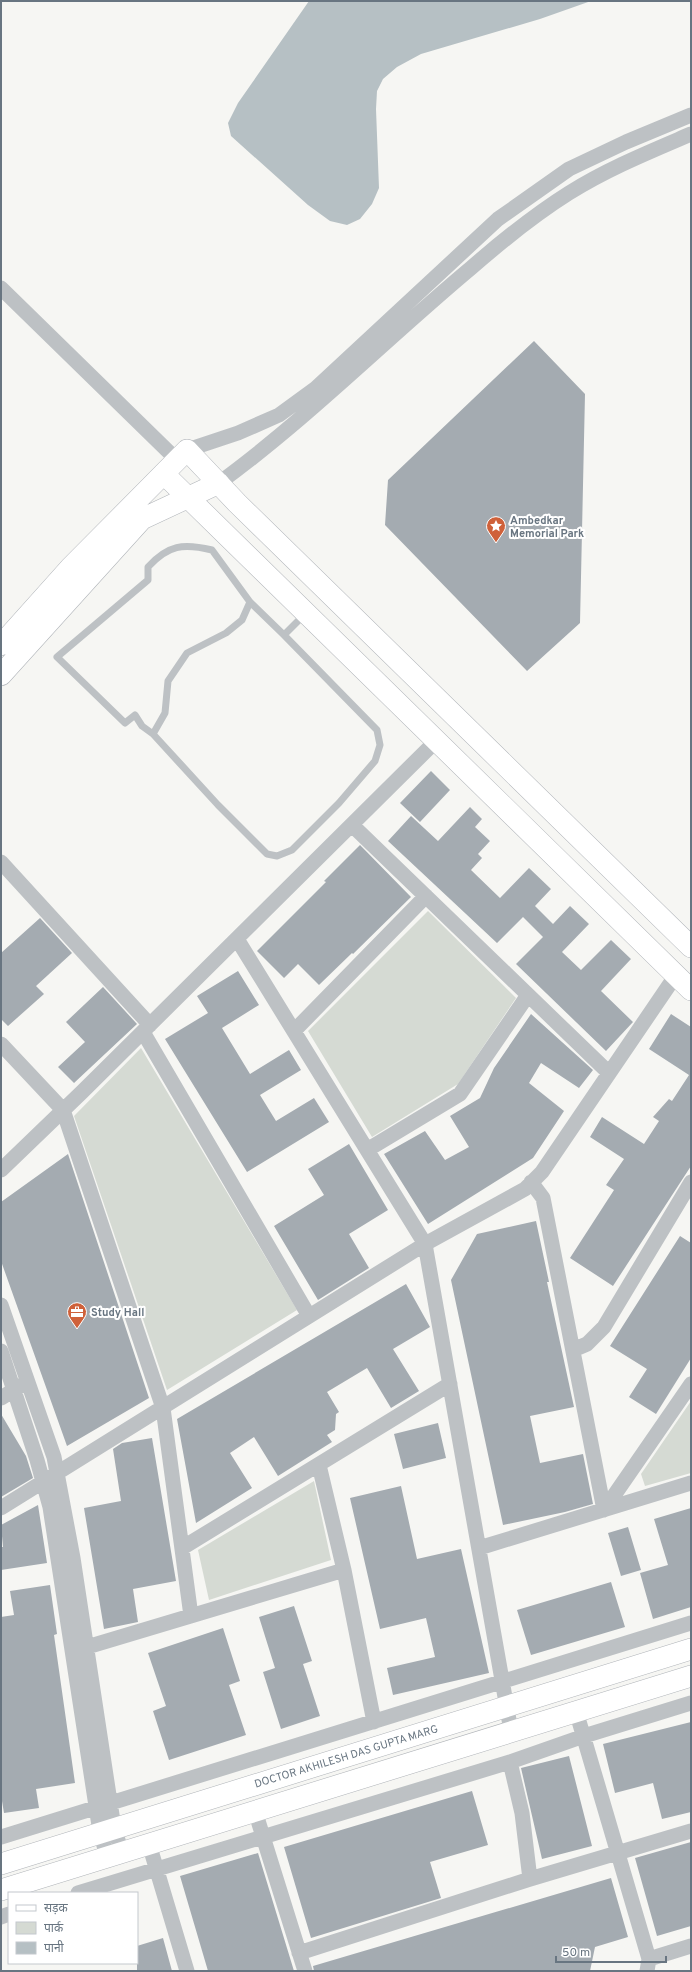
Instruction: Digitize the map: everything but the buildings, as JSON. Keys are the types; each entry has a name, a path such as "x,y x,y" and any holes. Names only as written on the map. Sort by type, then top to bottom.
{"street":[{"path":"1,645 70,568 176,461 279,415 316,388 498,219 569,169 626,142 691,115"},
{"path":"1,675 142,519 219,483 286,431 444,290 520,227 569,193 616,166 691,134"},
{"path":"1,288 176,461 219,483 691,946"},
{"path":"176,461 189,497 308,612 691,990"},
{"path":"1,1170 237,939 437,740"},
{"path":"352,825 609,1073"},
{"path":"1,862 146,1028 310,1316"},
{"path":"294,1031 426,896"},
{"path":"237,939 425,1244 511,1732"},
{"path":"1,1508 58,1474 425,1244 525,1189 542,1172 676,975"},
{"path":"367,1150 460,1094 528,995"},
{"path":"1,1044 63,1110 163,1408 191,1616"},
{"path":"531,1182 543,1198 604,1510"},
{"path":"573,1350 587,1344 604,1326 690,1184"},
{"path":"1,1306 54,1457 58,1474 87,1647 107,1830 114,1854"},
{"path":"1,1351 50,1507 72,1652 104,1806"},
{"path":"1,1398 28,1382"},
{"path":"182,1548 450,1384"},
{"path":"604,1510 691,1384"},
{"path":"319,1464 344,1570 374,1722"},
{"path":"479,1548 691,1483"},
{"path":"72,1652 344,1570"},
{"path":"1,1837 691,1623"},
{"name":"DOCTOR AKHILESH DAS GUPTA MARG","path":"1,1864 691,1649"},
{"path":"1,1890 691,1676"},
{"path":"81,1892 510,1762 584,1736 691,1703"},
{"path":"576,1711 618,1852 648,1965 691,1946"},
{"path":"510,1762 522,1813 530,1879"},
{"path":"255,1811 305,1971"},
{"path":"299,1953 530,1879 691,1831"},
{"path":"149,1844 187,1971"}],"lane":[{"path":"197,546 212,550 250,602 377,730 380,745 376,760 339,803 292,850 277,856 267,854 153,734 142,726 135,715 125,723 57,657 148,580 148,567 159,555 173,547 197,546"},
{"path":"153,734 165,712 168,681 187,654 226,633 242,620 250,602"},
{"path":"284,635 308,612"}],"green space":[{"path":"428,911 516,998 458,1084 372,1137 308,1031"},
{"path":"141,1048 297,1310 167,1390 74,1116"},
{"path":"691,1401 691,1473 645,1486 641,1474"},
{"path":"314,1481 331,1560 209,1600 198,1550"}],"water":[{"path":"309,1 591,1 540,19 421,54 397,67 383,79 377,91 376,109 379,188 372,204 360,219 347,225 330,221 308,205 231,136 228,123 238,103"}],"place":[{"name":"Ambedkar Memorial Park","path":"496,543"},
{"name":"Study Hall","path":"77,1329"}]}
